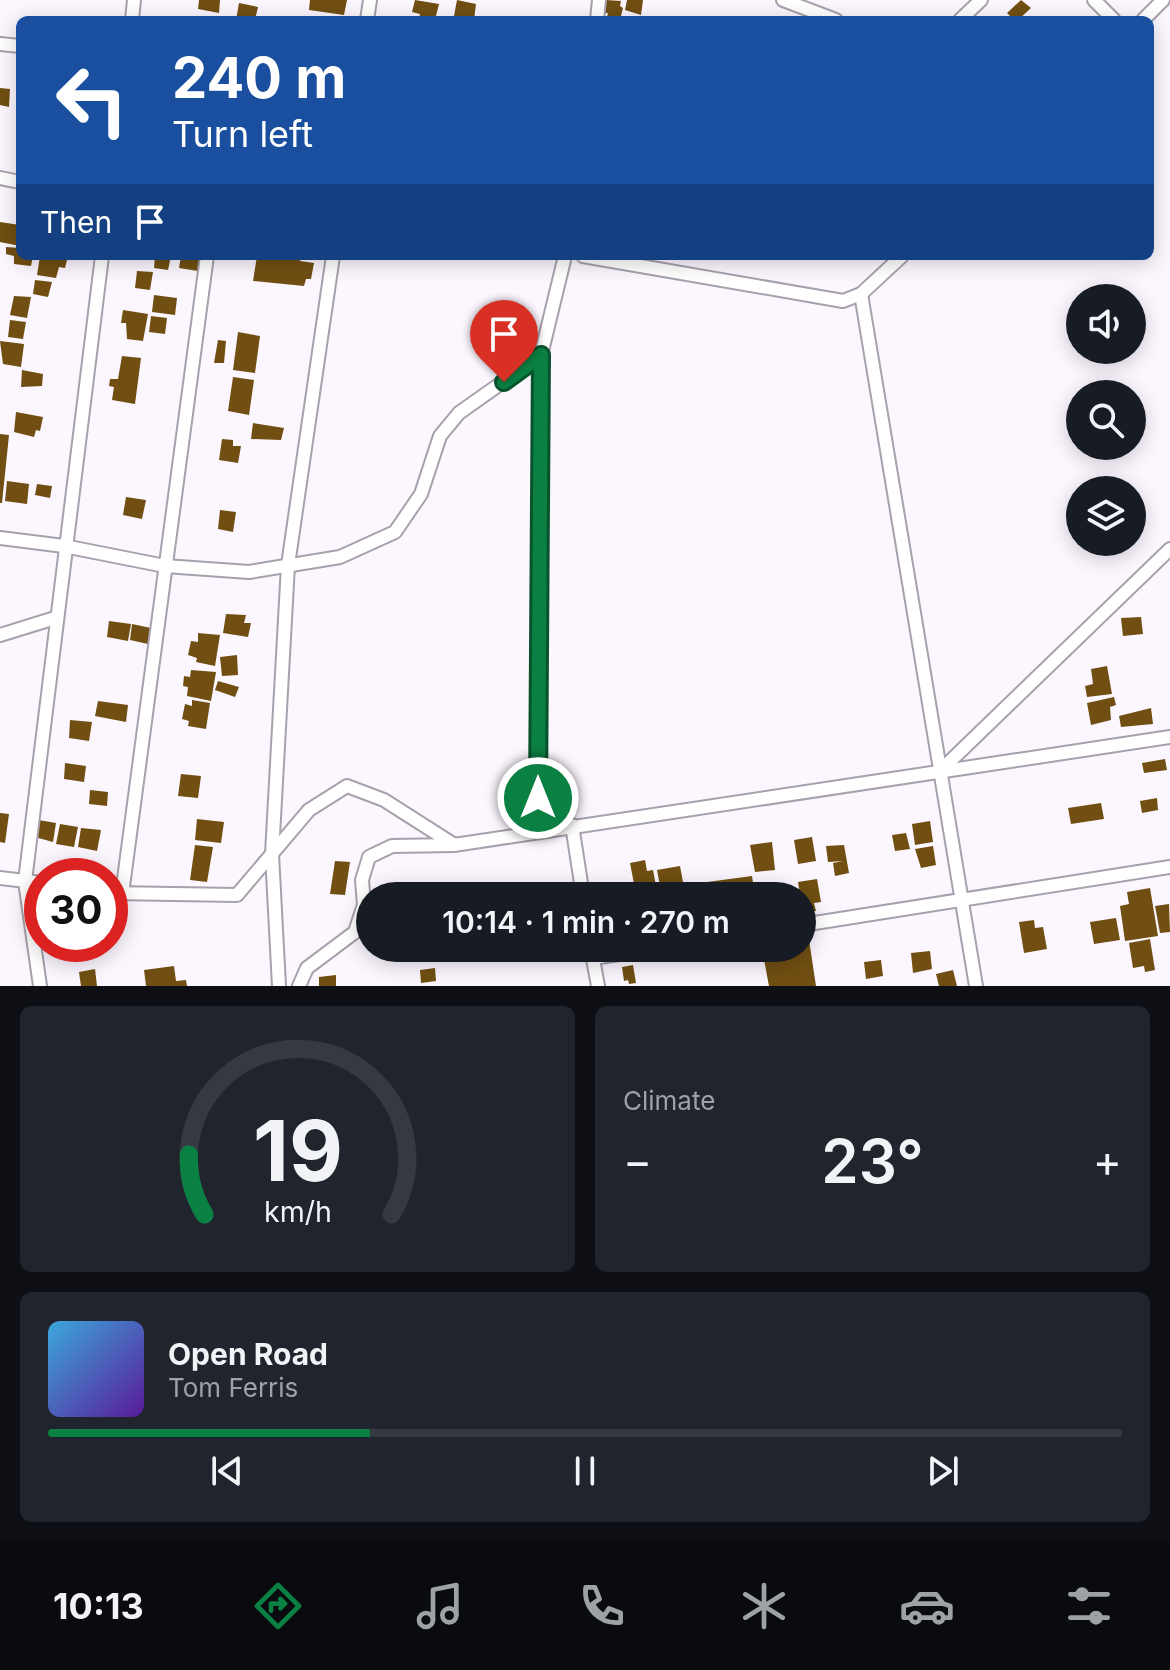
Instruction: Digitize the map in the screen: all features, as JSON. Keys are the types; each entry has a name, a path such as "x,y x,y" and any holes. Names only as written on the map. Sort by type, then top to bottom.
{"street":[{"path":"783,0 802,14"},
{"path":"964,16 981,0"},
{"path":"1094,0 1110,16"},
{"path":"1147,16 1163,0"},
{"path":"28,858 101,260"},
{"path":"121,858 206,260"},
{"path":"279,986 272,854 288,565 332,260"},
{"path":"537,830 541,355 564,260"},
{"path":"606,260 843,301 861,294 898,260"},
{"path":"861,294 976,986"},
{"path":"0,538 64,546 165,566 249,572 340,557 395,532 421,494 440,436 459,413 541,355"},
{"path":"940,771 1170,549"},
{"path":"0,635 55,618"},
{"path":"299,986 307,968 355,932 364,905 362,880 369,857 392,846 454,845 537,830 1170,737"},
{"path":"128,893 237,895 309,810 347,786 384,800 454,845"},
{"path":"572,825 581,882"},
{"path":"816,923 1170,867"},
{"path":"0,878 24,881"},
{"path":"37,962 40,986"},
{"path":"594,962 598,986"}],"building":[{"path":"199,0 220,0 219,13 198,9"},
{"path":"310,0 347,0 344,15 309,10"},
{"path":"415,0 439,4 436,16 420,16 412,12"},
{"path":"457,0 476,4 474,16 454,16"},
{"path":"606,0 621,1 621,16 603,13"},
{"path":"627,0 643,0 641,15 625,10"},
{"path":"1021,0 1031,8 1022,16 1007,13"},
{"path":"239,3 258,7 256,16 237,16"},
{"path":"0,88 10,89 9,107 0,105"},
{"path":"0,222 16,224 16,245 0,242"},
{"path":"6,247 16,248 16,260 32,260 31,266 14,264 14,256 6,254"},
{"path":"39,260 67,260 65,268 59,267 56,278 37,275"},
{"path":"155,260 170,260 168,270 154,268"},
{"path":"180,260 199,260 198,271 179,268"},
{"path":"256,260 314,263 311,279 306,279 304,286 253,281"},
{"path":"137,271 153,272 150,290 135,288"},
{"path":"35,280 52,282 48,297 33,294"},
{"path":"154,295 177,298 175,315 152,312"},
{"path":"14,296 31,297 27,318 10,315"},
{"path":"123,310 148,314 143,341 127,339 126,323 121,323"},
{"path":"151,316 167,318 165,334 149,332"},
{"path":"10,320 26,322 23,339 8,337"},
{"path":"238,332 260,336 255,373 233,370"},
{"path":"218,340 226,341 224,363 214,363"},
{"path":"0,341 24,344 21,367 3,364"},
{"path":"122,356 141,358 135,404 112,400 114,387 109,386 110,379 118,379"},
{"path":"22,370 43,374 42,386 21,387"},
{"path":"233,377 254,380 249,415 228,411"},
{"path":"16,412 43,417 40,431 36,430 34,437 14,432"},
{"path":"253,423 284,428 281,440 251,439"},
{"path":"0,434 9,435 2,503 0,503"},
{"path":"222,439 233,440 233,446 241,446 238,463 219,460"},
{"path":"7,481 29,484 27,504 5,501"},
{"path":"37,484 52,486 50,498 35,495"},
{"path":"126,497 146,500 142,519 123,515"},
{"path":"220,510 236,512 233,532 218,529"},
{"path":"226,614 246,615 244,623 251,623 248,637 223,633"},
{"path":"1141,617 1143,634 1123,636 1121,618"},
{"path":"109,621 131,624 128,641 107,637"},
{"path":"132,624 151,628 148,644 130,640"},
{"path":"198,633 220,635 215,666 196,662 197,658 188,655 191,641 198,642"},
{"path":"237,655 238,675 222,676 220,657"},
{"path":"1107,666 1112,694 1087,697 1085,686 1093,684 1091,669"},
{"path":"191,670 216,672 211,701 187,696 188,687 183,686 184,676 190,677"},
{"path":"218,681 239,687 235,697 215,690"},
{"path":"1114,697 1116,705 1110,707 1111,720 1091,725 1087,703"},
{"path":"192,700 210,703 206,729 188,726 189,721 182,719 185,704 192,706"},
{"path":"98,701 128,705 126,722 95,716"},
{"path":"1151,708 1153,724 1121,727 1119,716"},
{"path":"70,720 92,722 89,741 69,738"},
{"path":"1165,759 1167,770 1144,773 1142,763"},
{"path":"65,763 86,766 84,782 64,779"},
{"path":"181,774 201,776 198,798 178,796"},
{"path":"90,790 108,792 107,806 89,804"},
{"path":"1157,798 1158,810 1142,813 1140,801"},
{"path":"1101,803 1104,819 1071,824 1068,808"},
{"path":"0,813 9,814 5,843 0,842"},
{"path":"33,819 56,823 53,842 31,836"},
{"path":"197,819 224,822 221,843 195,840"},
{"path":"930,821 933,842 915,845 912,824"},
{"path":"60,824 78,827 74,847 56,844"},
{"path":"81,828 101,830 97,851 78,847"},
{"path":"906,833 910,849 895,851 892,835"},
{"path":"812,837 816,861 798,864 794,840"},
{"path":"772,842 775,870 755,872 750,845"},
{"path":"195,845 213,847 207,882 190,880"},
{"path":"844,845 849,873 835,876 833,863 843,861 828,862 826,846"},
{"path":"933,846 936,865 921,868 915,849"},
{"path":"645,860 647,871 653,870 655,882 634,882 630,863"},
{"path":"335,861 350,862 345,895 330,894"},
{"path":"680,866 683,882 659,882 657,870"},
{"path":"752,876 753,882 707,882"},
{"path":"817,879 821,902 816,903 816,882 798,882"},
{"path":"1150,888 1158,936 1125,941 1120,906 1129,904 1127,892"},
{"path":"1169,904 1170,932 1160,933 1155,906"},
{"path":"1116,918 1120,940 1094,944 1090,922"},
{"path":"1034,920 1035,928 1043,927 1047,949 1024,953 1019,922"},
{"path":"1150,939 1155,970 1145,972 1144,966 1133,968 1129,943"},
{"path":"930,951 932,969 913,973 911,953"},
{"path":"881,960 883,976 866,979 864,962"},
{"path":"764,962 812,962 816,986 769,986"},
{"path":"633,965 636,983 629,984 628,980 624,981 622,967"},
{"path":"174,966 176,981 186,980 187,986 146,986 144,970"},
{"path":"435,968 436,981 421,983 420,970"},
{"path":"95,969 97,986 81,986 79,972"},
{"path":"953,970 957,986 939,986 936,974"},
{"path":"336,975 336,986 319,986 319,977"}],"route":[{"path":"504,382 541,355 538,798"}]}
